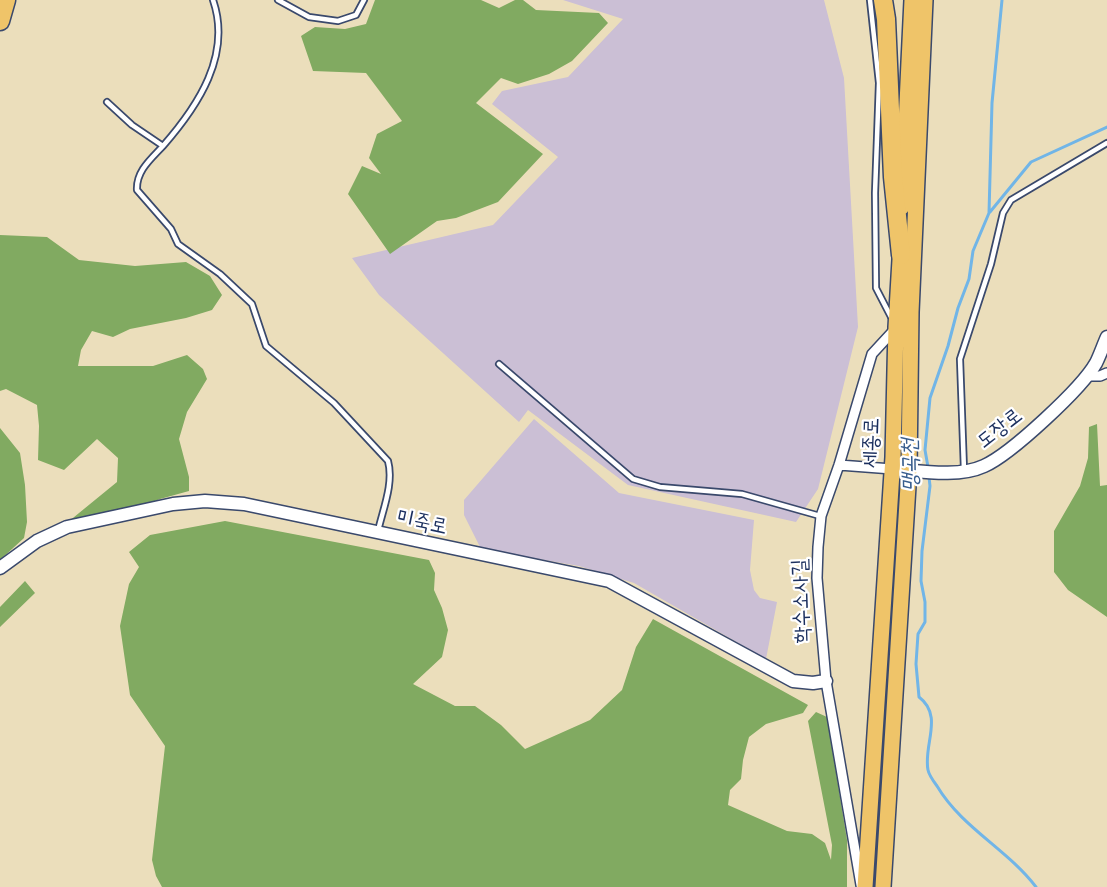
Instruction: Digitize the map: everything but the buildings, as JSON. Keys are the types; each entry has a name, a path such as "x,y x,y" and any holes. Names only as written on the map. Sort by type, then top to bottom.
{"highway":[{"path":"0,21 6,0"},
{"path":"883,0 900,255"}],"main road":[{"name":"세종로","path":"863,887 892,469 896,327 912,0"},
{"name":"세종로","path":"883,887 914,471 913,277 925,0"}],"street":[{"name":"학수소사길","path":"863,887 826,681 817,578 821,516 839,465 872,354 896,327"},
{"name":"도장로","path":"839,465 947,473 984,466 1010,449 1066,399 1096,364 1107,338"},
{"path":"1087,376 1100,376 1107,373"},
{"name":"미죽로","path":"0,568 37,541 67,527 188,502 224,501 609,581 793,681 813,683 826,681"}],"lane":[{"path":"213,0 218,14 219,40 214,63 201,97 183,123 143,167 136,182 137,190 171,229 178,244 220,274 252,304 266,346 334,403 388,461 391,471 378,533"},
{"path":"278,0 309,17 338,21 356,15 364,0"},
{"path":"870,0 879,83 875,193 876,288 896,327"},
{"path":"106,102 132,125 163,146"},
{"path":"964,470 960,359 991,264 1002,213 1011,200 1107,143"},
{"path":"499,364 633,479 660,487 742,494 821,516"}],"shaded area":[{"path":"563,0 824,0 844,78 858,327 818,489 796,522 628,485 528,410 519,422 379,295 352,258 493,225 558,157 492,104 502,91 568,77 623,19"},
{"path":"534,419 619,493 754,520 750,570 754,590 760,598 777,602 766,659 634,583 579,566 481,549 464,515 464,500"}],"green space":[{"path":"375,0 481,0 499,8 515,0 523,0 536,10 599,13 608,23 572,61 549,74 518,84 501,78 476,103 543,154 498,202 456,218 437,221 390,254 348,194 362,166 381,174 369,158 377,134 402,121 366,73 313,71 301,36 315,27 345,29 366,24"},
{"path":"0,235 47,237 79,260 135,266 186,262 210,276 222,295 212,310 186,318 130,329 113,337 92,331 81,350 78,366 153,366 187,355 203,369 207,379 187,412 179,439 189,477 189,491 160,499 117,516 68,522 117,482 118,458 97,439 64,470 38,460 37,405 6,389 0,391"},
{"path":"1097,424 1100,486 1107,485 1107,617 1068,590 1054,572 1054,531 1080,486 1088,458 1089,427"},
{"path":"0,428 20,453 27,522 24,538 0,560"},
{"path":"225,521 429,560 435,573 434,590 448,630 442,657 413,684 455,706 475,706 501,725 525,749 590,720 622,690 636,647 653,619 808,705 803,713 766,724 749,737 741,779 730,790 728,805 787,831 812,834 825,843 831,860 832,845 808,721 816,712 827,717 847,840 847,887 162,887 156,876 152,860 165,746 130,695 120,626 129,584 139,567 129,552 150,535"},
{"path":"25,581 35,593 0,627 0,607"}],"waterway":[{"name":"맹곡천","path":"928,467 925,450 930,398 969,279 973,251 989,213 992,103 1002,0"},
{"path":"990,212 1031,162 1107,127"},
{"name":"맹곡천","path":"929,477 921,581 925,602 925,622 918,634 916,664 919,697 926,705 932,722 927,760 928,770 947,801 1012,861 1036,887"}]}
